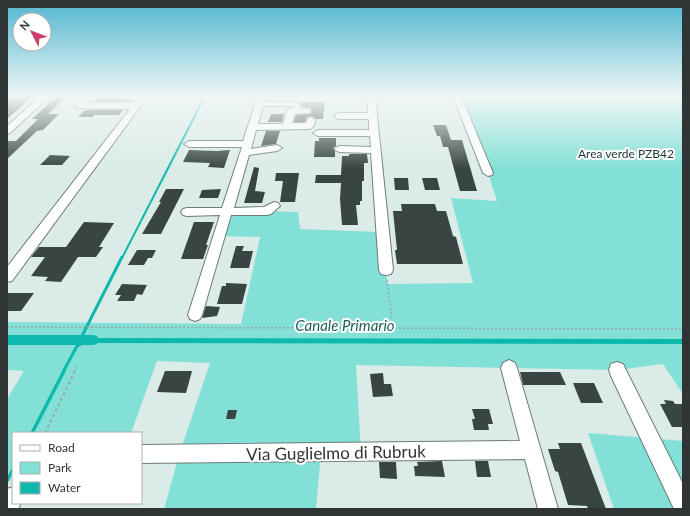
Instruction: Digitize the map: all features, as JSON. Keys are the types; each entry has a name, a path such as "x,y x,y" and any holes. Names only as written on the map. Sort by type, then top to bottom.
{"street":[{"path":"7,131 19,120"},
{"path":"7,277 125,120"},
{"path":"195,315 254,120"},
{"path":"287,126 289,120"},
{"path":"252,127 310,126 311,120"},
{"path":"372,120 386,270"},
{"path":"467,120 488,173"},
{"path":"318,133 374,133"},
{"path":"189,144 246,148 258,151 268,148 277,148"},
{"path":"339,149 375,150"},
{"path":"187,212 267,211 274,206"},
{"path":"509,368 548,509"},
{"path":"617,370 683,506"},
{"name":"Via Guglielmo di Rubruk","path":"142,454 532,450"},
{"path":"7,509 12,499"}],"path":[{"path":"386,270 392,320"},
{"path":"7,327 683,329"},
{"path":"45,432 77,367"}],"green space":[{"name":"Area verde PZB42","path":"467,120 683,120 683,394 663,364 617,370 356,365 361,453 321,453 316,509 164,509 179,455 210,363 157,361 131,432 12,432 12,467 7,476 7,399 24,371 7,370 7,322 241,324 260,237 219,236 227,212 298,212 300,229 379,232 388,284 473,283 451,198 497,201 488,173"},
{"path":"588,433 683,441 683,509 614,509"}],"water":[{"path":"82,335 89,338 683,339 683,344 87,343 76,348"}],"building":[{"path":"37,120 53,120 43,130 37,131 7,159 7,141 16,141"},
{"path":"269,120 282,120 282,122 268,122"},
{"path":"295,120 306,120 305,122 294,122"},
{"path":"433,125 446,125 451,140 462,140 477,191 460,191 448,147 443,147 440,136 437,136"},
{"path":"266,131 280,131 276,144 261,146"},
{"path":"319,138 336,138 336,146 333,148 335,151 335,157 314,157 315,141 319,141"},
{"path":"189,150 230,150 224,168 208,167 210,163 183,162"},
{"path":"349,154 367,154 368,163 364,163 364,181 362,181 362,201 360,201 360,205 356,205 358,225 342,225 340,199 341,183 315,183 316,175 341,175 342,156 349,156"},
{"path":"50,155 70,156 62,165 40,165"},
{"path":"254,167 259,168 255,191 265,192 262,203 244,203"},
{"path":"276,173 299,173 295,202 280,202 283,181 275,181"},
{"path":"394,178 408,178 409,190 395,190"},
{"path":"422,178 437,178 440,190 425,190"},
{"path":"166,189 184,189 161,234 142,234 161,202 159,202"},
{"path":"221,189 218,198 199,198 202,190"},
{"path":"401,204 435,204 437,211 446,211 453,236 456,237 463,264 397,264 393,211 402,211"},
{"path":"84,222 114,223 99,247 103,247 96,257 78,257 61,282 45,281 48,277 31,276 45,257 31,257 39,247 66,247"},
{"path":"194,222 214,222 206,245 208,245 203,259 181,259"},
{"path":"236,246 244,246 242,251 253,251 249,268 230,268"},
{"path":"137,250 156,250 152,258 148,258 144,265 128,265"},
{"path":"226,283 247,284 242,304 217,304 222,286 226,286"},
{"path":"122,284 147,285 142,295 137,294 134,301 117,301 121,295 115,295"},
{"path":"7,293 34,293 21,311 7,311"},
{"path":"206,306 220,307 217,316 202,318"},
{"path":"165,371 192,371 186,393 157,392"},
{"path":"520,372 560,372 566,385 523,385"},
{"path":"383,373 384,384 391,384 393,396 373,397 370,374"},
{"path":"573,383 594,383 603,403 581,403"},
{"path":"664,400 673,401 675,404 683,404 683,427 672,427 660,404 666,404"},
{"path":"472,409 489,409 493,424 488,424 489,430 474,430 472,419 475,419"},
{"path":"228,410 237,410 235,419 226,419"},
{"path":"558,443 581,443 606,509 588,509 587,506 568,505 558,472 555,471 548,449 560,449"},
{"path":"442,461 445,477 415,476 414,466 418,466 417,462"},
{"path":"475,461 488,461 491,477 477,477"},
{"path":"379,462 396,462 397,479 380,478"}],"waterway":[{"path":"122,258 193,120"},
{"path":"81,338 122,257"},
{"name":"Canale Primario","path":"7,340 93,340"},
{"path":"63,372 77,346"},
{"path":"33,432 64,371"},
{"path":"7,481 12,471"}]}
